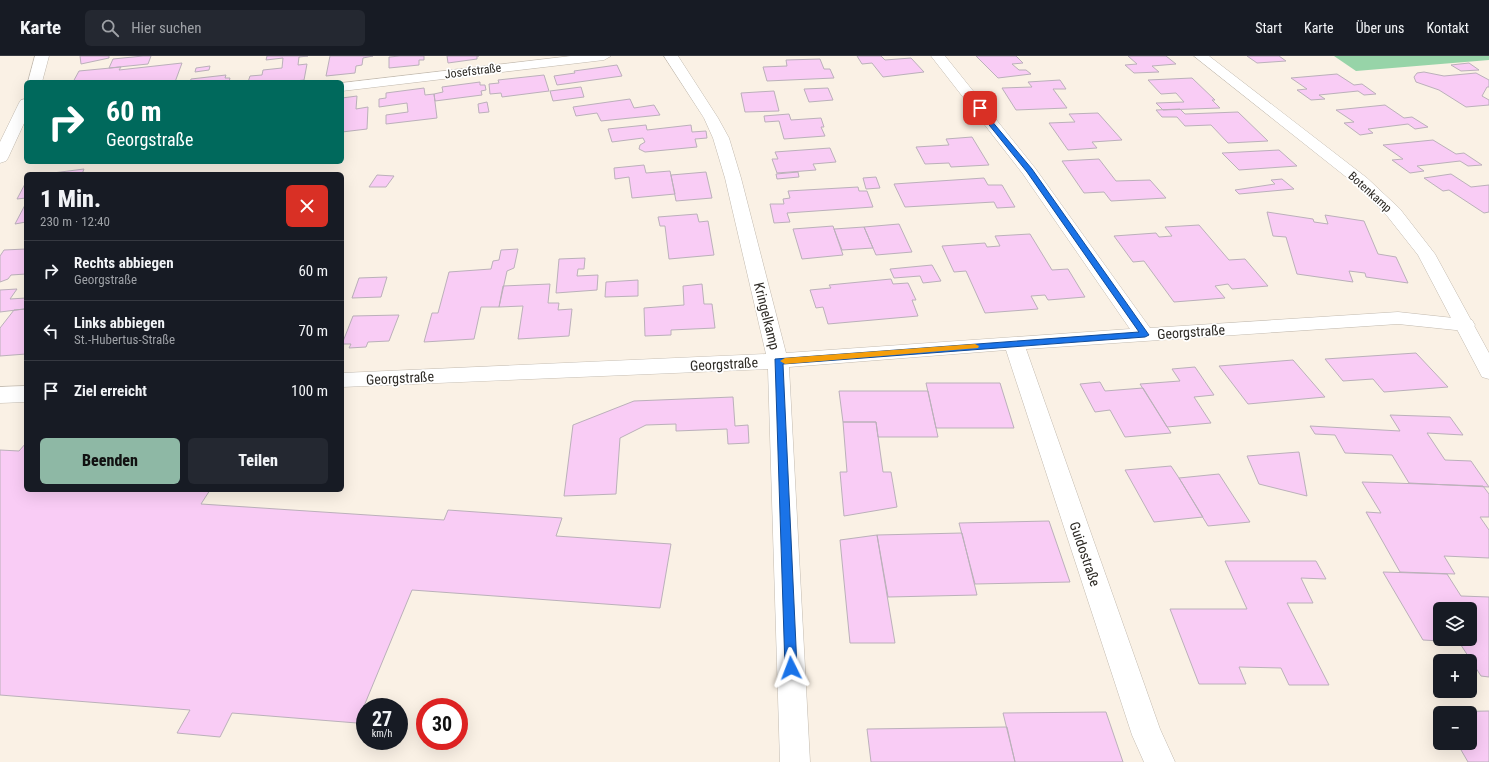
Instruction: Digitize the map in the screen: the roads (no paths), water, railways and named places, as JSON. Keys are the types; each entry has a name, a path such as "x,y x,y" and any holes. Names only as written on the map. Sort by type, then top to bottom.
{"street":[{"path":"36,80 42,56"},
{"name":"Josefstraße","path":"344,87 604,56"},
{"name":"Kringelkamp","path":"671,56 711,118 721,138 733,178 778,361 795,762"},
{"path":"938,56 1029,171 1145,335"},
{"name":"Botenkamp","path":"1201,56 1361,181 1394,214 1426,254 1489,372"},
{"path":"0,158 22,124 24,114"},
{"name":"Georgstraße","path":"344,380 778,361 1014,343 1398,318 1465,325"},
{"name":"Guidostraße","path":"1014,343 1147,735 1160,762"},
{"path":"0,395 24,394"}]}
